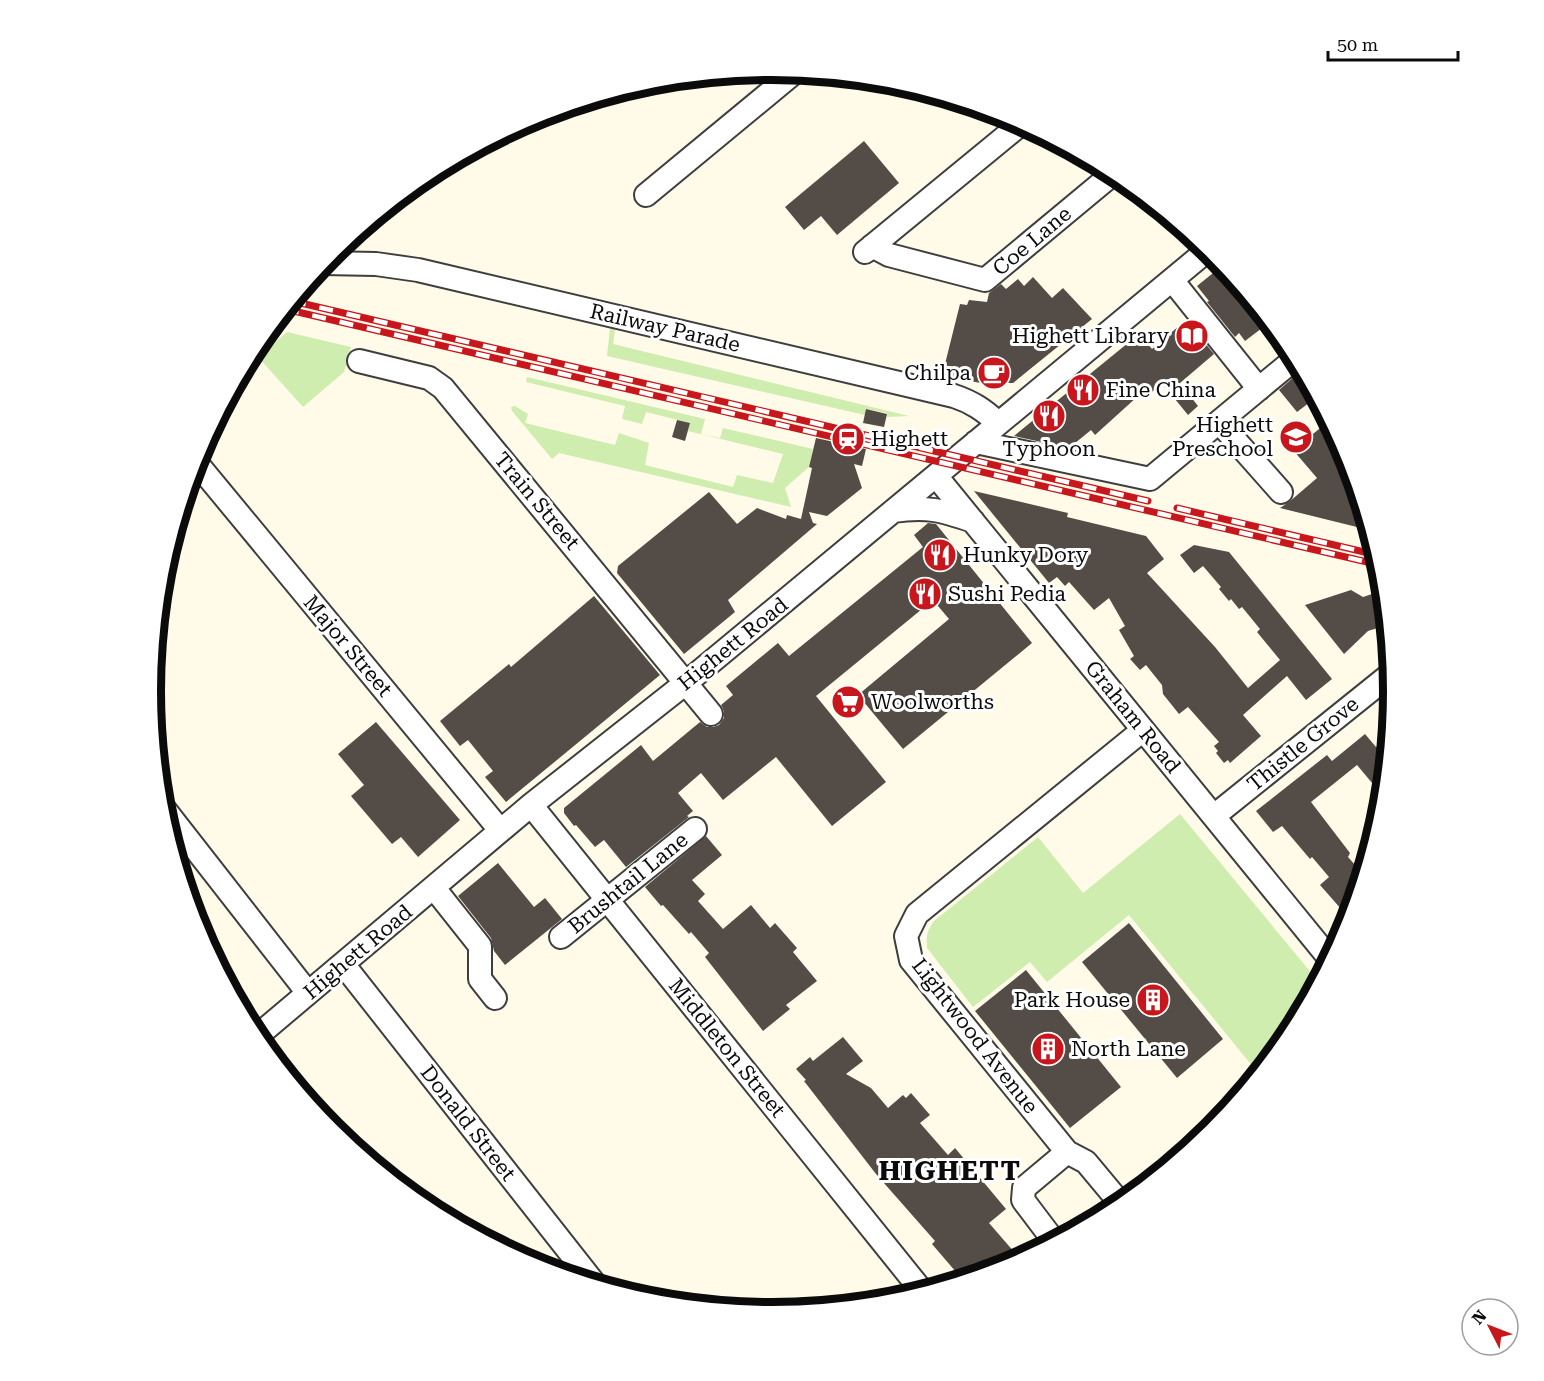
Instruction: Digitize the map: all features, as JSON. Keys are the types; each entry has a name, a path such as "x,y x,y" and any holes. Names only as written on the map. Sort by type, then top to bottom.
{"street":[{"path":"646,195 785,80"},
{"name":"Coe Lane","path":"1014,130 868,249 985,280 1106,179"},
{"name":"Highett Road","path":"264,1030 500,830 687,682 1201,255"},
{"name":"Railway Parade","path":"335,263 376,264 418,270 954,396 972,402 985,410 998,423"},
{"path":"1172,280 1259,389"},
{"name":"Train Street","path":"359,361 429,378 443,388 711,714"},
{"path":"976,442 1150,480 1288,364"},
{"path":"1220,422 1281,492"},
{"name":"Major Street","path":"203,470 500,830"},
{"name":"Graham Road","path":"936,476 1324,951"},
{"path":"892,511 917,508 935,509 973,522"},
{"name":"Thistle Grove","path":"1214,816 1383,679"},
{"name":"Lightwood Avenue","path":"1115,1196 1086,1162 1067,1152 911,960 906,936 917,914 1143,730"},
{"name":"Middleton Street","path":"531,805 916,1284"},
{"path":"176,824 308,993"},
{"name":"Brushtail Lane","path":"561,937 695,830"},
{"path":"434,888 480,946 480,979 495,998"},
{"name":"Donald Street","path":"343,964 585,1272"},
{"path":"1049,1234 1023,1200 1024,1188 1067,1152"}],"green space":[{"path":"610,328 615,330 613,344 909,416 887,417 887,413 867,409 865,415 607,356"},
{"path":"287,332 351,347 344,372 303,407 259,359"},
{"path":"527,377 705,419 701,434 720,438 723,428 813,449 809,467 785,488 791,507 559,453 552,459 511,407 515,406 528,414 525,423 615,445 619,433 649,443 645,465 733,487 737,475 773,483 783,454 688,431 690,423 646,412 642,424 622,419 625,406 526,382"},
{"path":"1180,814 1313,975 1280,1030 1253,1067 1129,915 1047,982 1030,962 973,1007 927,948 928,934 934,921 1038,837 1083,893"}],"building":[{"path":"864,141 899,183 837,235 821,216 804,230 785,207"},
{"path":"1216,271 1263,327 1245,341 1239,333 1235,337 1197,286"},
{"path":"1033,277 1052,298 1063,288 1092,319 1013,383 981,383 942,376 960,304 967,305 969,300 987,302 989,293 1001,284 1006,289 1018,279 1024,286"},
{"path":"1186,320 1214,354 1180,383 1198,406 1188,415 1162,383 1152,392 1148,387 1095,435 1091,430 1069,448 1014,436 1139,334 1152,349"},
{"path":"1295,376 1310,402 1297,412 1279,390"},
{"path":"866,409 887,414 884,427 863,423"},
{"path":"677,420 690,423 685,441 672,437"},
{"path":"1323,426 1351,494 1361,528 1280,508 1317,478 1293,450"},
{"path":"816,438 866,449 862,466 854,464 862,488 827,516 809,512 813,523 817,524 728,600 735,612 684,654 617,573 618,566 709,492 737,524 757,508 786,519 787,515 801,519"},
{"path":"974,491 1068,513 1067,517 1146,536 1164,559 1147,573 1215,647 1248,688 1280,660 1257,632 1260,629 1242,607 1239,609 1231,599 1229,601 1219,589 1221,587 1203,566 1194,573 1180,555 1194,545 1229,552 1332,679 1306,700 1287,676 1243,715 1261,736 1230,763 1228,760 1224,763 1216,753 1218,751 1214,746 1219,742 1188,707 1179,714 1163,694 1162,685 1146,665 1140,670 1130,659 1134,656 1119,630 1125,626 1109,598 1094,610 1069,582 1065,586 1057,577 1049,583"},
{"path":"928,523 936,524 1032,643 903,749 858,695 949,619 933,600 816,696 886,782 832,826 776,757 723,800 701,773 678,793 693,811 687,816 689,817 626,867 604,840 595,847 576,825 574,826 564,813 564,808 641,745 653,761 700,722 707,727 719,725 724,718 721,705 733,695 726,686 778,643 789,656 923,547 914,535"},
{"path":"1351,590 1363,597 1375,593 1380,627 1368,631 1344,654 1305,605"},
{"path":"594,596 660,675 506,802 485,777 493,771 468,740 460,746 440,721 509,664 511,667"},
{"path":"376,722 460,820 418,857 401,837 392,844 351,796 364,785 338,754"},
{"path":"1365,734 1376,747 1381,744 1375,787 1357,765 1311,802 1350,853 1348,857 1357,867 1342,910 1320,885 1329,877 1312,857 1310,859 1282,826 1273,832 1256,811 1327,755 1332,761"},
{"path":"706,836 722,855 692,880 705,894 698,901 723,929 751,905 770,928 775,923 797,948 793,952 817,981 786,1005 790,1009 763,1031 705,957 709,953 645,887"},
{"path":"498,863 534,907 545,898 562,919 505,965 494,951 491,938 458,896"},
{"name":"Park House","path":"1129,923 1223,1039 1177,1078 1082,962"},
{"name":"North Lane","path":"1026,970 1121,1087 1070,1128 975,1011"},
{"path":"843,1037 863,1061 846,1074 871,1088 888,1108 903,1095 906,1098 911,1093 930,1115 920,1123 948,1155 955,1148 1006,1209 989,1223 1014,1251 957,1273 932,1244 935,1241 876,1174 796,1069 810,1057 813,1061"}],"railway":[{"path":"300,303 1148,501"},
{"path":"294,311 1369,562"},
{"path":"1177,508 1367,553"}],"place":[{"name":"Highett Library","path":"1192,336"},
{"name":"Chilpa","path":"994,373"},
{"name":"Fine China","path":"1083,390"},
{"name":"Typhoon","path":"1049,416"},
{"name":"Highett Preschool","path":"1296,437"},
{"name":"Highett","path":"848,439"},
{"name":"Hunky Dory","path":"940,555"},
{"name":"Sushi Pedia","path":"925,594"},
{"name":"Woolworths","path":"848,702"},
{"name":"Park House","path":"1153,1000"},
{"name":"North Lane","path":"1048,1049"}],"district":[{"name":"HIGHETT","path":"950,1171"}]}
